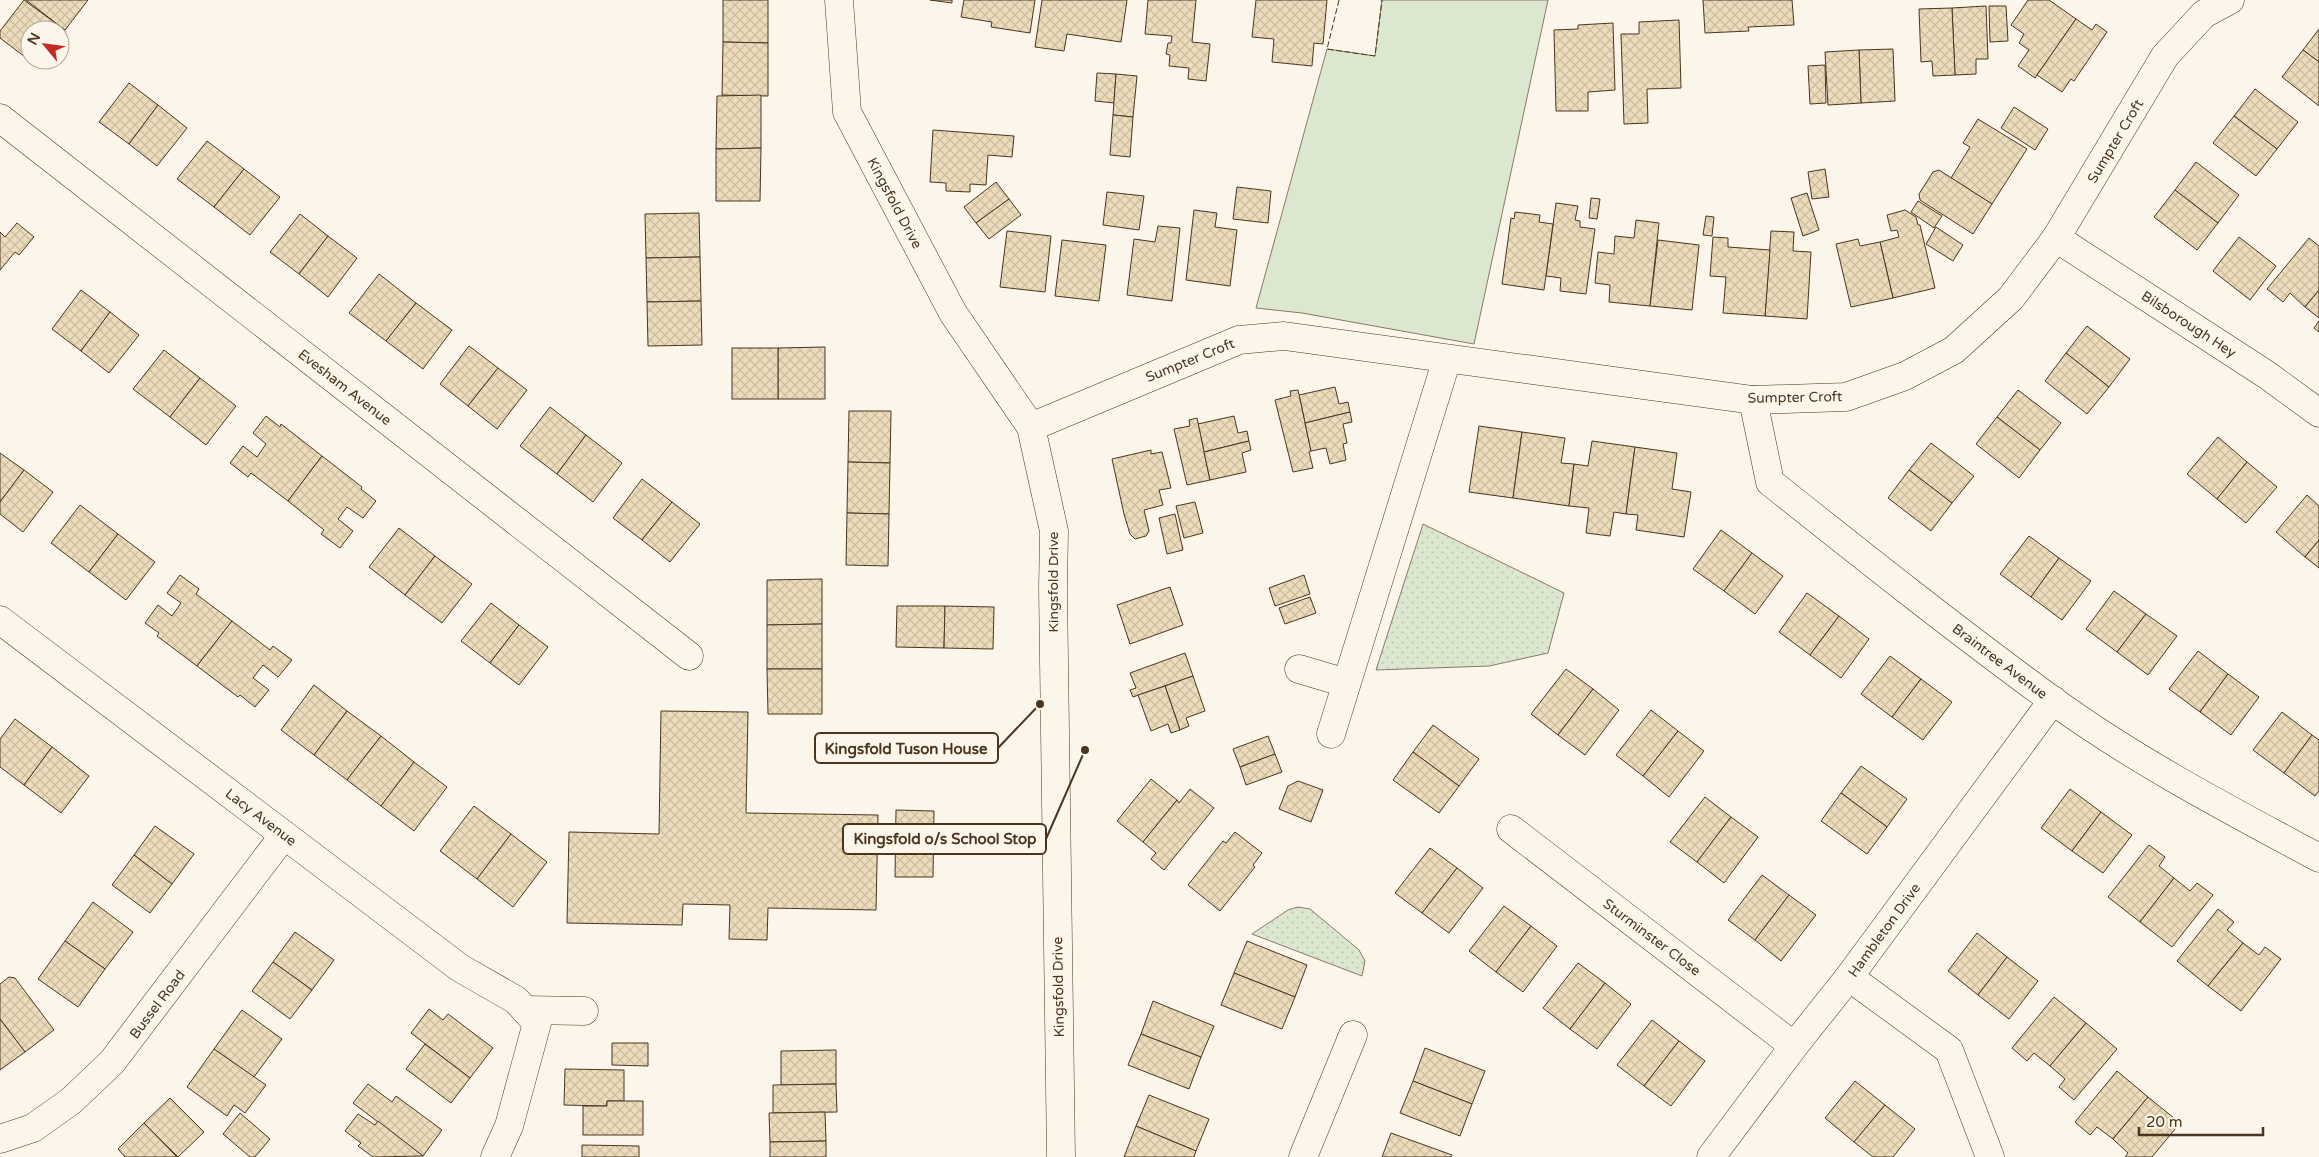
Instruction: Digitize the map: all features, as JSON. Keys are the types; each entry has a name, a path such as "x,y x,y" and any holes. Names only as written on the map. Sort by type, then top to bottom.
{"street":[{"name":"Kingsfold Drive","path":"839,0 847,112 953,312 1031,427 1054,531 1053,588 1060,1157"},
{"name":"Sumpter Croft","path":"1031,427 1239,340 1284,336 1753,400 1846,397 1905,376 1954,350 2011,298 2056,238 2165,56 2197,7 2230,0"},
{"name":"Evesham Avenue","path":"0,118 689,656"},
{"name":"Bilsborough Hey","path":"2056,238 2267,375 2319,413"},
{"path":"1331,734 1447,359"},
{"name":"Braintree Avenue","path":"1753,400 1770,482 1871,562 2053,700 2184,786 2319,858"},
{"name":"Lacy Avenue","path":"0,620 460,968 516,1000 537,1023 508,1126 495,1157"},
{"path":"1299,669 1346,683"},
{"name":"Hambleton Drive","path":"1711,1157 1794,1046 1849,977 2053,700"},
{"name":"Sturminster Close","path":"1511,829 1794,1046"},
{"name":"Bussel Road","path":"0,1139 33,1128 71,1101 112,1062 284,835"},
{"path":"1849,977 1949,1050 1990,1157"},
{"path":"525,1010 584,1011"},
{"path":"1303,1157 1353,1035"}],"green space":[{"path":"1382,0 1548,0 1474,344 1302,313 1256,308 1327,49 1375,56"},
{"path":"1423,524 1564,593 1548,653 1489,666 1376,670"},
{"path":"1298,907 1310,909 1359,950 1365,961 1362,976 1252,934 1288,910"}],"building":[{"path":"24,0 51,20 20,20 20,53 0,38 0,31"},
{"path":"26,0 88,0 70,23 70,20 52,20"},
{"path":"723,0 768,0 768,43 723,42"},
{"path":"930,0 952,0 952,3"},
{"path":"964,0 1035,0 1030,33 991,27 992,22 961,17"},
{"path":"1042,0 1127,0 1121,42 1067,34 1064,51 1035,47"},
{"path":"1148,0 1196,0 1192,42 1210,44 1206,81 1188,79 1189,68 1169,66 1170,55 1166,54 1168,43 1171,43 1172,36 1145,34"},
{"path":"1256,0 1327,0 1323,44 1314,43 1312,66 1272,62 1274,39 1252,37"},
{"path":"1703,0 1792,0 1794,25 1748,27 1749,31 1705,33"},
{"path":"2028,0 2049,0 2076,19 2035,78 2018,66 2029,50 2019,43 2024,34 2011,25"},
{"path":"1986,6 1988,59 1976,59 1976,74 1955,75 1952,8"},
{"path":"1989,6 2006,6 2008,41 1990,42"},
{"path":"1952,8 1955,75 1933,76 1932,61 1921,62 1919,9"},
{"path":"2076,19 2092,30 2096,24 2107,32 2074,81 2071,79 2062,92 2037,75"},
{"path":"1679,20 1681,88 1647,89 1648,123 1624,124 1621,34 1639,34 1639,22"},
{"path":"1613,23 1615,90 1588,92 1588,111 1556,111 1554,30 1578,29 1578,25"},
{"path":"2319,29 2319,62 2303,50"},
{"path":"723,42 768,43 768,96 722,95"},
{"path":"1893,49 1895,101 1861,103 1859,50"},
{"path":"1859,50 1861,103 1828,105 1825,52"},
{"path":"2303,50 2319,62 2319,106 2282,77"},
{"path":"1825,65 1826,103 1810,104 1808,66"},
{"path":"1097,73 1116,74 1114,103 1095,101"},
{"path":"1116,74 1137,76 1133,117 1113,115"},
{"path":"129,83 158,105 129,144 99,122"},
{"path":"2255,89 2298,122 2277,149 2234,116"},
{"path":"761,95 761,148 716,149 717,96"},
{"path":"158,105 187,128 157,166 129,144"},
{"path":"2014,107 2048,129 2035,150 2001,128"},
{"path":"1113,115 1133,117 1130,157 1110,155"},
{"path":"2234,116 2277,149 2256,176 2213,143"},
{"path":"1978,119 2027,149 1992,204 1951,178 1970,147 1963,143"},
{"path":"933,130 1014,136 1012,157 988,155 986,185 970,184 970,192 946,191 946,183 930,182"},
{"path":"207,141 244,169 214,207 177,179"},
{"path":"761,148 760,201 716,201 716,149"},
{"path":"2196,162 2239,195 2218,223 2175,190"},
{"path":"244,169 280,197 250,235 214,207"},
{"path":"1825,169 1829,197 1812,199 1808,172"},
{"path":"1939,170 1992,204 1973,234 1920,200 1919,194 1933,172"},
{"path":"996,182 1009,199 976,223 964,207"},
{"path":"1237,187 1271,191 1268,223 1233,219"},
{"path":"2175,190 2218,223 2197,250 2154,217"},
{"path":"1107,192 1144,196 1139,230 1103,225"},
{"path":"1807,193 1819,230 1803,236 1791,198"},
{"path":"1591,198 1600,199 1597,219 1589,218"},
{"path":"1009,199 1021,215 989,239 976,223"},
{"path":"1918,201 1942,216 1934,228 1911,212"},
{"path":"1556,203 1578,206 1575,220 1580,221 1580,227 1595,229 1586,294 1560,291 1561,278 1546,276"},
{"path":"1194,210 1217,213 1215,227 1237,230 1230,286 1186,280"},
{"path":"1905,210 1916,217 1918,225 1920,225 1935,288 1893,298 1880,242 1899,237 1897,230 1891,231 1887,215"},
{"path":"1515,212 1540,215 1539,222 1553,224 1544,290 1502,284 1511,218 1514,219"},
{"path":"699,213 700,257 646,258 645,214"},
{"path":"300,214 328,236 299,274 270,252"},
{"path":"1706,216 1714,217 1712,236 1703,235"},
{"path":"1636,220 1659,223 1650,306 1609,302 1610,285 1595,283 1598,252 1614,254 1615,236 1634,238"},
{"path":"17,223 34,237 19,255 15,252 0,270 0,232 5,237"},
{"path":"1158,226 1180,228 1172,301 1127,295 1134,239 1155,242"},
{"path":"1936,227 1963,245 1953,261 1926,244"},
{"path":"1007,231 1051,236 1045,292 1000,287"},
{"path":"1771,231 1794,232 1793,251 1811,252 1807,319 1765,316"},
{"path":"328,236 357,258 328,297 299,274"},
{"path":"1713,237 1728,238 1728,247 1770,250 1765,316 1723,313 1726,277 1710,276"},
{"path":"2239,237 2276,266 2250,300 2213,271"},
{"path":"2309,238 2319,246 2319,290 2305,307 2290,293 2283,302 2267,289"},
{"path":"1858,239 1860,246 1880,242 1893,298 1851,307 1836,244"},
{"path":"1062,240 1106,245 1099,301 1055,296"},
{"path":"1658,240 1699,245 1692,310 1650,306"},
{"path":"700,257 701,301 647,302 646,258"},
{"path":"379,274 416,303 386,341 349,313"},
{"path":"81,290 110,312 81,351 52,329"},
{"path":"2319,290 2319,318 2305,307"},
{"path":"701,301 702,345 648,346 647,302"},
{"path":"416,303 452,330 423,369 386,341"},
{"path":"110,312 139,335 109,373 81,351"},
{"path":"2319,321 2319,332 2314,328"},
{"path":"2087,326 2130,359 2109,387 2066,353"},
{"path":"469,346 498,368 468,406 440,384"},
{"path":"825,347 825,399 778,399 778,348"},
{"path":"732,348 778,348 778,399 732,399"},
{"path":"164,350 200,378 170,417 133,389"},
{"path":"2066,353 2109,387 2087,414 2045,381"},
{"path":"498,368 527,390 497,429 468,406"},
{"path":"200,378 236,406 206,445 170,417"},
{"path":"1335,387 1339,404 1348,402 1350,412 1305,423 1299,395"},
{"path":"1298,390 1313,468 1293,472 1275,400 1291,396 1290,391"},
{"path":"2018,390 2061,423 2040,450 1997,417"},
{"path":"550,407 586,435 557,474 520,446"},
{"path":"849,411 891,411 890,463 848,462"},
{"path":"1350,412 1352,422 1343,424 1347,443 1343,444 1346,460 1330,464 1326,448 1311,451 1305,423"},
{"path":"266,416 280,427 281,424 322,456 288,501 251,473 248,477 230,463 243,446 257,457 266,444 253,433"},
{"path":"1234,416 1238,433 1247,431 1249,441 1204,452 1198,424"},
{"path":"1997,417 2040,450 2019,478 1976,444"},
{"path":"1197,418 1210,480 1187,485 1174,429 1190,426 1189,420"},
{"path":"1479,426 1522,432 1513,498 1469,492"},
{"path":"1522,432 1565,438 1561,463 1574,464 1569,506 1513,498"},
{"path":"586,435 622,463 593,502 557,474"},
{"path":"2218,437 2247,462 2217,499 2187,474"},
{"path":"1249,441 1251,450 1242,453 1246,472 1210,480 1204,452"},
{"path":"1592,441 1635,447 1626,514 1614,512 1610,536 1586,533 1589,508 1569,506 1574,464 1588,466"},
{"path":"1931,443 1974,476 1952,503 1909,470"},
{"path":"1635,447 1677,453 1672,489 1691,492 1684,537 1636,530 1638,515 1626,514"},
{"path":"1151,450 1151,454 1162,452 1171,488 1159,490 1163,505 1144,510 1149,531 1146,536 1135,539 1130,534 1124,514 1112,459"},
{"path":"0,453 24,470 0,502"},
{"path":"322,456 362,487 361,489 376,501 363,518 347,507 338,519 353,531 340,548 321,534 324,530 288,501"},
{"path":"848,462 890,463 889,514 847,513"},
{"path":"2247,462 2277,487 2246,523 2217,499"},
{"path":"24,470 53,492 23,532 0,514 0,502"},
{"path":"1909,470 1952,503 1931,531 1888,498"},
{"path":"642,479 672,502 642,540 613,518"},
{"path":"2307,495 2319,506 2319,540 2305,557 2276,532"},
{"path":"672,502 700,524 670,562 642,540"},
{"path":"1195,502 1203,533 1184,538 1176,506"},
{"path":"80,505 118,534 89,572 51,543"},
{"path":"847,513 889,514 888,566 846,565"},
{"path":"1175,514 1183,550 1167,554 1159,518"},
{"path":"399,528 435,556 405,595 369,567"},
{"path":"1721,530 1752,553 1724,591 1693,569"},
{"path":"118,534 155,562 126,600 89,572"},
{"path":"2029,536 2059,558 2031,597 2000,574"},
{"path":"2319,540 2319,568 2305,557"},
{"path":"1752,553 1783,576 1755,614 1724,591"},
{"path":"435,556 472,584 442,623 405,595"},
{"path":"2059,558 2091,581 2062,620 2031,597"},
{"path":"180,575 199,589 196,594 232,621 197,666 157,636 159,633 145,623 158,605 172,616 181,603 167,593"},
{"path":"1304,575 1310,594 1275,606 1269,588"},
{"path":"822,579 822,624 767,625 767,580"},
{"path":"1170,587 1183,625 1130,644 1117,605"},
{"path":"2114,591 2146,614 2117,652 2086,629"},
{"path":"1807,593 1839,616 1810,655 1779,632"},
{"path":"1310,597 1316,613 1285,624 1279,608"},
{"path":"491,603 519,625 490,663 461,641"},
{"path":"897,606 945,606 944,648 896,647"},
{"path":"945,606 994,607 993,649 944,648"},
{"path":"2146,614 2177,636 2148,675 2117,652"},
{"path":"1839,616 1869,639 1841,678 1810,655"},
{"path":"232,621 270,650 273,646 292,660 278,677 263,665 253,678 269,690 255,707 240,695 238,697 197,666"},
{"path":"822,624 822,669 767,669 767,625"},
{"path":"519,625 548,647 519,685 490,663"},
{"path":"2198,651 2228,674 2200,712 2169,689"},
{"path":"1185,653 1193,676 1133,697 1130,690 1136,688 1130,673"},
{"path":"1890,656 1921,679 1892,717 1861,694"},
{"path":"767,669 822,669 822,714 768,714"},
{"path":"1566,669 1593,689 1558,735 1531,714"},
{"path":"2228,674 2259,697 2231,735 2200,712"},
{"path":"1193,676 1205,711 1186,718 1189,726 1180,730 1165,686"},
{"path":"1921,679 1952,702 1923,740 1892,717"},
{"path":"314,685 347,711 314,755 281,730"},
{"path":"1165,686 1180,730 1171,733 1168,724 1151,731 1138,695"},
{"path":"1593,689 1619,710 1585,755 1558,735"},
{"path":"1651,710 1678,731 1643,776 1616,755"},
{"path":"347,711 381,736 347,780 314,755"},
{"path":"661,711 748,712 746,813 878,815 876,910 768,908 767,940 729,939 730,905 683,904 682,925 567,923 569,832 659,834"},
{"path":"2282,712 2312,735 2284,773 2253,750"},
{"path":"15,719 52,747 24,785 0,767 0,739"},
{"path":"1433,725 1479,759 1459,786 1413,752"},
{"path":"1678,731 1704,751 1669,797 1643,776"},
{"path":"2312,735 2319,740 2319,791 2315,796 2284,773"},
{"path":"381,736 414,762 381,806 347,780"},
{"path":"1268,736 1275,754 1240,767 1233,749"},
{"path":"52,747 89,776 61,813 24,785"},
{"path":"1413,752 1459,786 1439,813 1393,780"},
{"path":"1275,754 1282,772 1246,785 1240,767"},
{"path":"414,762 447,787 414,831 381,806"},
{"path":"1861,766 1907,799 1887,827 1841,793"},
{"path":"1151,779 1177,800 1143,842 1117,821"},
{"path":"1298,781 1323,790 1311,822 1279,809 1288,786"},
{"path":"1190,789 1214,808 1164,870 1151,859 1156,853 1143,842 1177,800 1179,803"},
{"path":"2070,789 2101,812 2072,851 2041,828"},
{"path":"1841,793 1887,827 1867,854 1821,821"},
{"path":"1705,797 1731,817 1697,862 1670,842"},
{"path":"474,806 511,834 477,879 440,851"},
{"path":"896,810 934,811 933,877 895,877"},
{"path":"2101,812 2132,835 2103,873 2072,851"},
{"path":"1731,817 1758,837 1724,883 1697,862"},
{"path":"155,826 194,854 172,884 134,855"},
{"path":"1235,832 1262,853 1253,865 1255,867 1220,911 1188,885 1223,841 1226,843"},
{"path":"511,834 547,862 513,907 477,879"},
{"path":"2149,845 2165,857 2159,866 2174,878 2140,922 2108,897"},
{"path":"1430,848 1457,868 1422,913 1395,893"},
{"path":"134,855 172,884 150,913 112,885"},
{"path":"1457,868 1483,888 1449,933 1422,913"},
{"path":"1762,875 1789,895 1755,940 1728,920"},
{"path":"2174,878 2190,891 2197,883 2213,895 2172,947 2140,922"},
{"path":"1789,895 1816,915 1781,961 1755,940"},
{"path":"93,902 133,932 105,969 65,941"},
{"path":"1504,906 1531,926 1496,972 1469,951"},
{"path":"2218,909 2234,922 2227,930 2243,943 2208,986 2177,961"},
{"path":"1531,926 1557,946 1523,992 1496,972"},
{"path":"295,932 334,960 312,990 273,962"},
{"path":"1977,933 2007,957 1978,995 1948,971"},
{"path":"65,941 105,969 78,1007 38,979"},
{"path":"1247,941 1307,965 1295,997 1234,973"},
{"path":"2243,943 2259,955 2265,947 2281,959 2241,1011 2208,986"},
{"path":"2007,957 2038,981 2009,1019 1978,995"},
{"path":"273,962 312,990 290,1019 252,991"},
{"path":"1578,963 1605,983 1570,1029 1543,1008"},
{"path":"1234,973 1295,997 1282,1029 1221,1005"},
{"path":"9,977 15,978 54,1030 25,1052 0,1019 0,984"},
{"path":"1605,983 1631,1004 1597,1049 1570,1029"},
{"path":"2054,997 2086,1023 2050,1066 2034,1053 2027,1061 2012,1048"},
{"path":"1153,1001 1214,1026 1201,1057 1141,1034"},
{"path":"429,1009 443,1020 448,1014 493,1048 470,1078 411,1033"},
{"path":"242,1010 282,1039 254,1077 214,1049"},
{"path":"0,1019 25,1052 0,1070"},
{"path":"1652,1020 1679,1041 1644,1086 1617,1065"},
{"path":"2086,1023 2117,1049 2074,1100 2059,1087 2065,1079 2050,1066"},
{"path":"1141,1034 1201,1057 1189,1089 1128,1065"},
{"path":"1679,1041 1705,1061 1671,1106 1644,1086"},
{"path":"612,1043 648,1043 648,1066 612,1065"},
{"path":"425,1044 470,1078 451,1103 406,1069"},
{"path":"1425,1048 1485,1071 1472,1104 1413,1081"},
{"path":"214,1049 266,1085 245,1113 234,1105 227,1116 187,1087"},
{"path":"836,1050 836,1084 781,1085 781,1051"},
{"path":"565,1069 624,1070 624,1101 607,1101 607,1106 564,1105"},
{"path":"2117,1071 2148,1097 2113,1139 2097,1127 2090,1135 2075,1122"},
{"path":"1413,1081 1472,1104 1460,1136 1400,1113"},
{"path":"1855,1081 1885,1105 1854,1142 1825,1118"},
{"path":"368,1084 392,1102 396,1096 442,1130 423,1156 353,1103"},
{"path":"836,1084 837,1112 773,1113 773,1085"},
{"path":"1149,1095 1209,1119 1196,1151 1136,1126"},
{"path":"2148,1097 2180,1123 2152,1157 2125,1157 2128,1153 2113,1139"},
{"path":"170,1098 204,1132 178,1157 144,1123"},
{"path":"607,1101 643,1101 643,1135 583,1135 583,1106 607,1106"},
{"path":"1885,1105 1915,1129 1893,1157 1873,1157 1854,1142"},
{"path":"825,1112 826,1141 770,1142 769,1113"},
{"path":"240,1113 270,1139 255,1157 250,1157 223,1134"},
{"path":"358,1114 375,1125 378,1121 423,1156 373,1157 358,1146 361,1143 345,1131"},
{"path":"144,1123 177,1157 125,1157 118,1149"},
{"path":"1136,1126 1196,1151 1194,1157 1124,1157"},
{"path":"1391,1133 1452,1155 1451,1157 1382,1157"},
{"path":"826,1141 826,1157 770,1157 770,1142"},
{"path":"582,1145 639,1146 639,1157 582,1157"}],"fence":[{"path":"1339,0 1327,49 1375,56 1382,0"}],"place":[{"name":"Kingsfold Tuson House","path":"1040,704"},
{"name":"Kingsfold o/s School Stop","path":"1085,750"}]}
